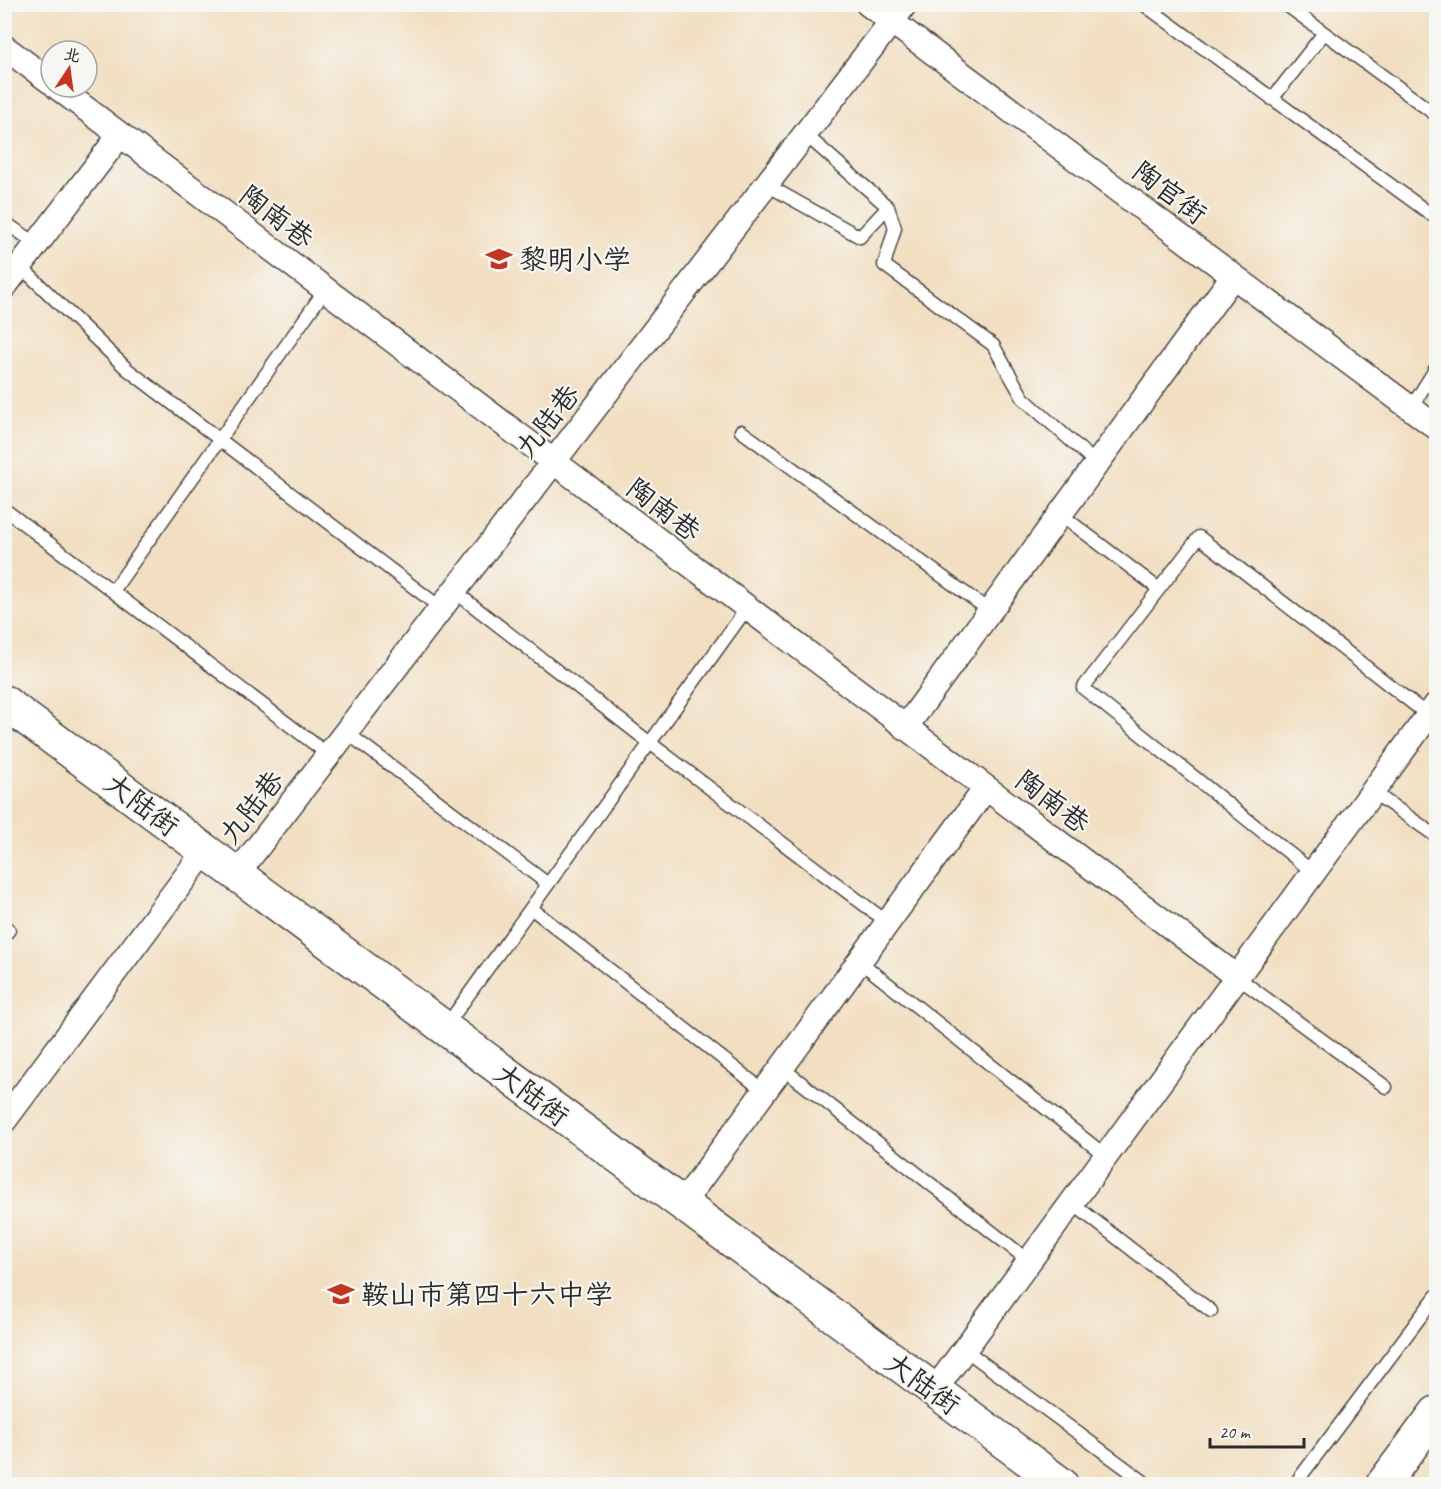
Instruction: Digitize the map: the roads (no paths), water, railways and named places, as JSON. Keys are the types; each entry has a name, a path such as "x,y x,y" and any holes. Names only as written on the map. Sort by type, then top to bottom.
{"street":[{"name":"陶官街","path":"868,4 898,14 1233,276 1437,427"},
{"name":"九陆巷","path":"237,874 898,14"},
{"path":"4,47 39,73"},
{"name":"陶南巷","path":"73,99 1237,977"},
{"path":"9,280 120,135"},
{"path":"905,728 1233,276"},
{"name":"大陆街","path":"4,702 934,1391 1045,1477"},
{"path":"934,1391 1432,710"},
{"path":"682,1204 986,788"},
{"path":"4,1121 205,851"},
{"path":"1383,1485 1437,1413"}],"lane":[{"path":"1143,4 1437,218"},
{"path":"1285,4 1437,115"},
{"path":"1272,99 1324,33"},
{"path":"806,135 888,207 895,228 884,265 993,345 1023,398 1097,464"},
{"path":"767,185 860,237 888,207"},
{"path":"4,222 37,244"},
{"path":"9,280 220,438 650,743 887,922"},
{"path":"113,591 325,290"},
{"path":"1411,408 1437,368"},
{"path":"741,431 990,611"},
{"path":"4,509 329,755"},
{"path":"1060,514 1160,589"},
{"path":"1314,873 1083,688 1199,537 1432,710"},
{"path":"444,1028 747,608"},
{"path":"346,732 548,884"},
{"path":"1373,792 1437,836"},
{"path":"531,908 764,1091"},
{"path":"4,926 9,930 4,936"},
{"path":"859,961 1106,1156"},
{"path":"1237,977 1386,1087"},
{"path":"782,1067 1029,1261"},
{"path":"1072,1203 1211,1311"},
{"path":"1295,1485 1437,1296"},
{"path":"964,1349 1146,1485"}],"place":[{"name":"黎明小学","path":"499,259"},
{"name":"鞍山市第四十六中学","path":"341,1294"}]}
